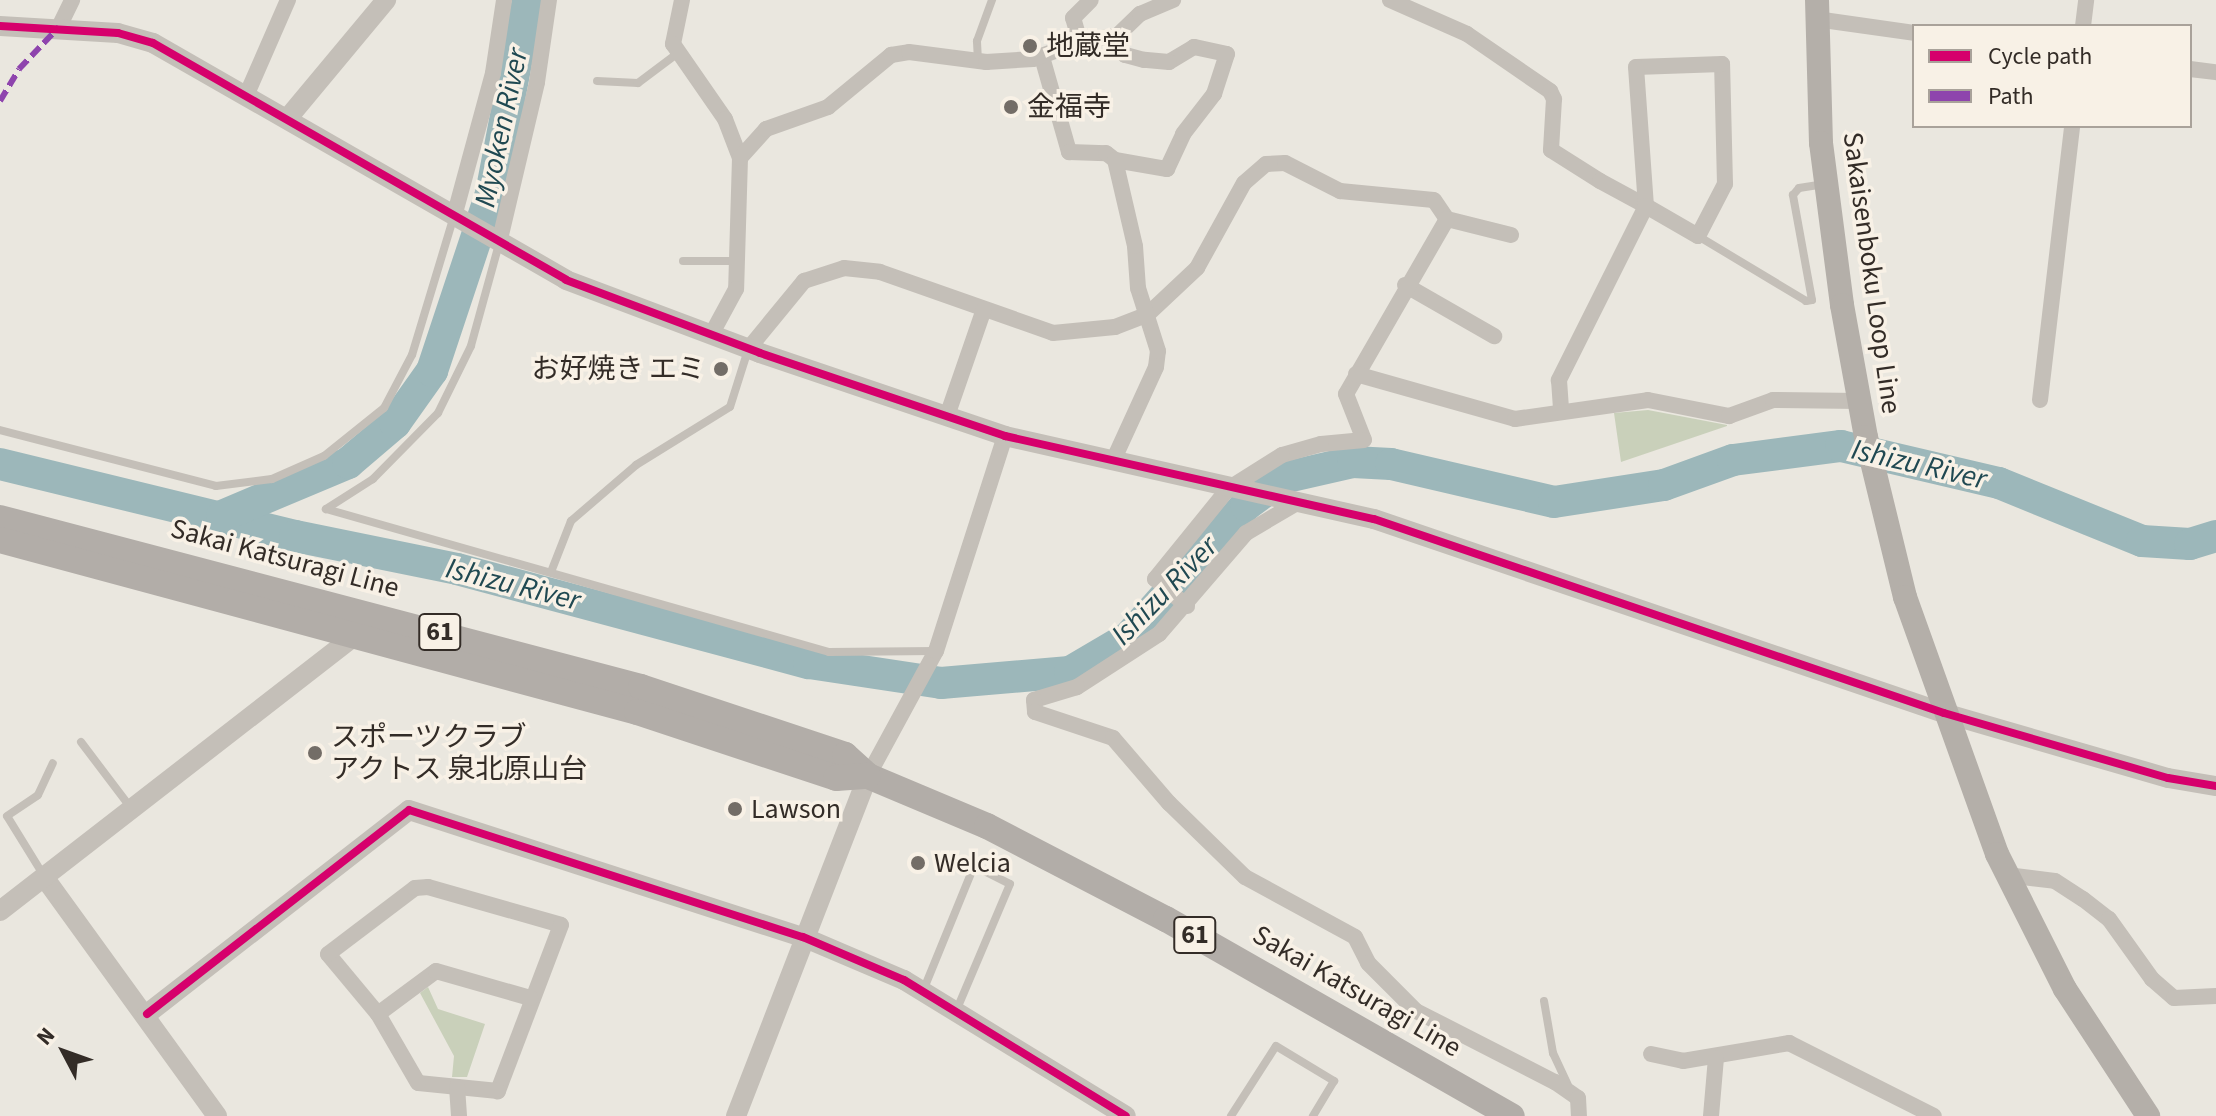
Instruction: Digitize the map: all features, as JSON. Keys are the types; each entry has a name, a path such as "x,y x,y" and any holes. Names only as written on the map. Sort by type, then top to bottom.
{"main road":[{"name":"Sakaisenboku Loop Line","path":"1816,10 1827,183 1859,401 1905,597 1944,713 2007,875 2065,989 2148,1116"},
{"name":"Sakai Katsuragi Line","path":"0,518 641,687 845,755 868,776 987,826 1166,919 1512,1116"},
{"name":"Sakai Katsuragi Line","path":"0,540 637,712 836,778 868,776"}],"street":[{"path":"59,27 72,0"},
{"path":"246,96 288,0"},
{"path":"287,119 386,0"},
{"path":"457,214 493,73 504,0"},
{"path":"497,237 537,82 549,0"},
{"path":"682,0 673,44 725,119 740,158 736,289 711,335"},
{"path":"1080,42 1073,18 1091,0"},
{"path":"740,158 766,129 828,107 891,55 909,52 978,61 1042,57 1080,42 1111,37 1140,14 1173,0"},
{"path":"1390,0 1467,34 1550,91 1554,99 1551,150 1646,206 1698,236 1725,184 1722,64 1636,67 1646,206 1559,380 1561,410"},
{"path":"2083,24 2086,0"},
{"path":"1816,10 1912,33"},
{"path":"0,26 59,27 118,33 153,43 457,214 566,280 711,335 1005,436 1388,524 1944,713 2168,778 2216,786"},
{"path":"1042,57 1069,152 1106,153 1115,160 1167,169 1183,134 1214,94 1227,54 1194,47 1169,62 1144,60 1125,55 1111,37"},
{"path":"2192,69 2216,72"},
{"path":"2040,400 2072,128"},
{"path":"1113,461 1156,367 1158,351 1147,315 1115,160"},
{"path":"749,348 804,281 844,268 880,272 1063,333 1093,333 1147,315 1197,268 1244,183 1266,164 1285,163 1340,191 1434,200 1447,219 1511,235"},
{"path":"1187,606 1155,579 1231,489 1282,455 1364,440 1346,394 1405,285 1447,219"},
{"path":"1405,285 1494,336"},
{"path":"947,416 984,309"},
{"path":"1356,374 1515,419 1561,410 1648,400 1729,416 1773,400 1859,401"},
{"path":"736,1116 868,776 932,657 1005,436"},
{"path":"1293,503 1246,533 1187,606 1159,634 1077,687 1034,700 1035,712 1113,738 1169,803 1245,877 1355,937 1368,963 1416,1011 1475,1038 1578,1098 1579,1116"},
{"path":"0,911 354,636 362,611"},
{"path":"147,1014 409,810 803,937 923,992 1126,1116"},
{"path":"2007,875 2055,881 2083,899 2109,919 2152,979 2174,998 2216,996"},
{"path":"44,877 147,1014 217,1116"},
{"path":"428,887 561,925 530,998 498,1091 418,1083 378,1014 328,954 415,888 428,887"},
{"path":"378,1014 436,971 530,998"},
{"path":"1651,1054 1683,1061 1716,1058 1789,1043 1934,1116"},
{"path":"1711,1116 1716,1058"},
{"path":"457,1087 459,1116"}],"lane":[{"path":"978,61 977,41 992,0"},
{"path":"597,81 638,83 678,53"},
{"path":"1698,236 1806,301 1812,300 1793,195 1799,188 1827,183"},
{"path":"0,430 216,486 272,479 324,456 384,408 412,355 457,214"},
{"path":"497,237 471,346 438,413 373,479 326,509 829,652 932,657"},
{"path":"683,261 737,261"},
{"path":"551,572 571,521 636,465 730,407 749,348"},
{"path":"81,742 132,809"},
{"path":"44,877 7,816 38,795 53,763"},
{"path":"923,992 974,866 1010,884 956,1012"},
{"path":"1544,1001 1559,1074 1578,1098"},
{"path":"1231,1116 1276,1046 1334,1081 1313,1116"}],"green space":[{"path":"1648,410 1727,426 1621,462 1614,413"},
{"path":"428,987 438,1009 485,1024 467,1077 452,1077 454,1056 420,993"}],"waterway":[{"name":"Myoken River","path":"222,516 348,463 395,423 432,371 491,194 528,0"},
{"name":"Ishizu River","path":"0,464 295,536 457,569 809,663 941,683 1070,672 1128,638 1246,505 1283,478 1353,462 1391,464 1554,502 1664,485 1733,460 1841,446 1999,483 2142,541 2190,544 2216,536"}],"marked path":[{"path":"0,101 19,69 59,27"}],"cycle path":[{"path":"0,26 118,33 153,43 566,280 760,353 1005,436 1374,519 1944,713 2168,778 2216,786"},
{"path":"147,1014 409,810 803,937 904,980 1126,1116"}],"place":[{"name":"地蔵堂","path":"1030,46"},
{"name":"金福寺","path":"1011,107"},
{"name":"お好焼き エミ","path":"721,369"},
{"name":"スポーツクラブ アクトス 泉北原山台","path":"315,753"},
{"name":"Lawson","path":"735,809"},
{"name":"Welcia","path":"918,863"}]}
